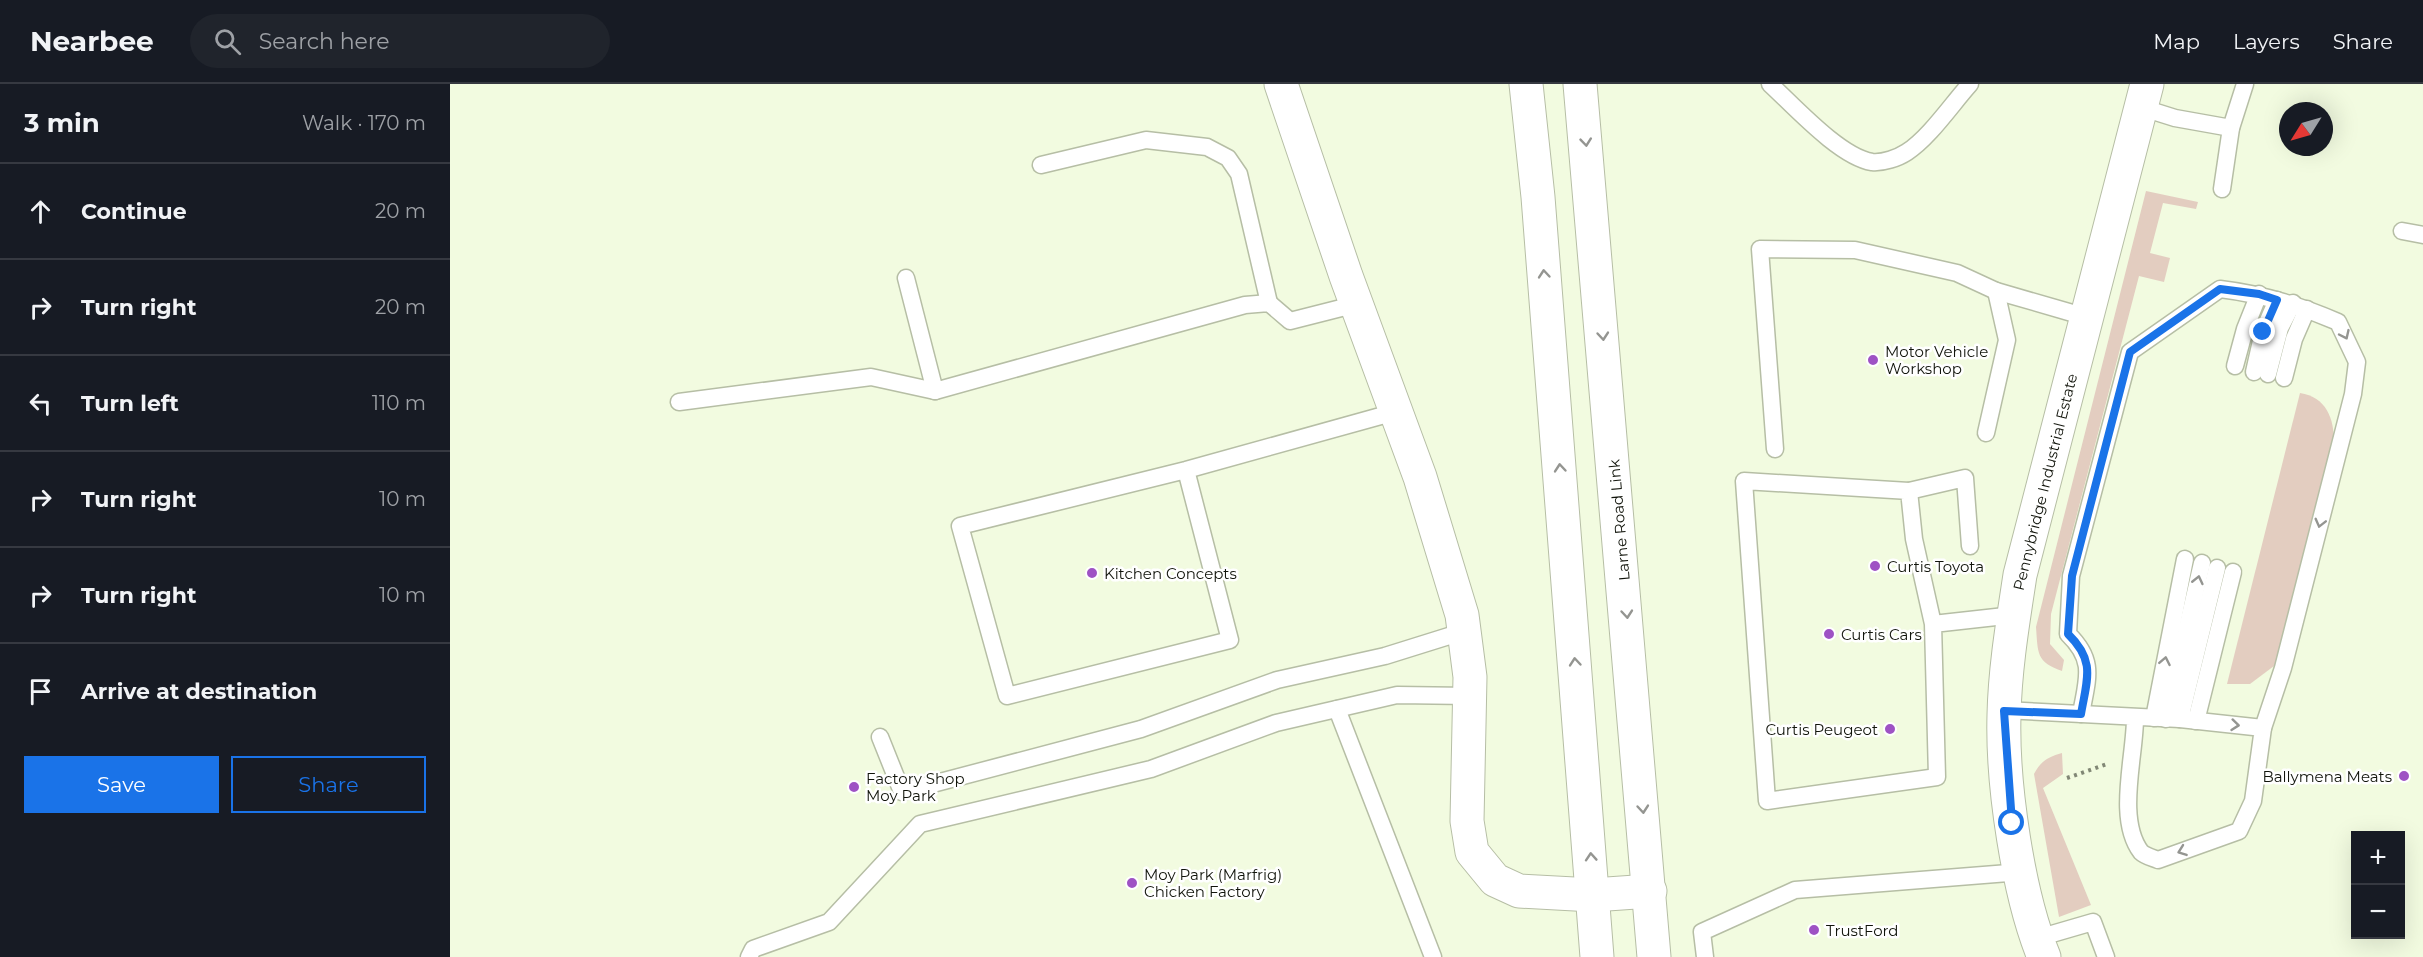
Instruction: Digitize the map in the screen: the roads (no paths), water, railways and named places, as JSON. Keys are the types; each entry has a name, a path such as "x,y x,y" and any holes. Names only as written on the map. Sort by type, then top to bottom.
{"street":[{"path":"1281,84 1356,304 1420,477 1465,631 1469,657 1470,696 1467,821 1469,842 1475,858 1495,880 1519,891 1593,895 1650,891"},
{"path":"1526,84 1540,220 1597,957"},
{"name":"Larne Road Link","path":"1580,84 1654,957"},
{"name":"Pennybridge Industrial Estate","path":"2041,947 2021,872 2012,823 2004,711 2014,615 2020,575 2143,95"}],"lane":[{"path":"1770,84 1839,145 1856,157 1873,162 1894,159 1908,151 1970,84"},
{"path":"2222,189 2231,128 2245,84"},
{"path":"2143,95 2175,118 2231,128"},
{"path":"1041,165 1146,140 1207,147 1228,158 1239,174 1269,303 1290,321 1356,304"},
{"path":"2402,231 2423,236"},
{"path":"1775,448 1760,249 1855,250 1957,273 1996,291 2086,317"},
{"path":"906,278 935,391"},
{"path":"2081,714 2088,669 2082,647 2068,634 2072,576 2130,352 2220,289 2259,294 2338,322 2357,362 2353,394 2283,668 2263,728 2253,801 2239,831 2158,860 2142,853 2130,827 2128,795 2135,718"},
{"path":"1986,433 2007,340 1996,291"},
{"path":"2235,366 2244,329 2259,294"},
{"path":"679,402 872,377 935,391 1245,306 1269,303"},
{"path":"2292,304 2294,339 2269,375 2263,332 2292,304"},
{"path":"1186,470 1230,640 1007,696 960,526 1186,470 1395,411"},
{"path":"1909,491 1914,539 1933,624 1937,777 1767,801 1744,481 1909,491 1965,478 1970,546"},
{"path":"2174,719 2185,559"},
{"path":"2174,719 2217,568 2174,719"},
{"path":"1933,624 2014,615"},
{"path":"880,737 902,792 1141,729 1276,680 1385,656 1465,631"},
{"path":"749,957 753,949 829,922 920,824 1151,769 1276,723 1397,695 1470,696"},
{"path":"1337,709 1433,957"},
{"path":"2004,711 2174,719 2263,728"},
{"path":"1705,957 1702,932 1795,890 2021,872"},
{"path":"2041,947 2093,922 2106,957"}],"place":[{"name":"Motor Vehicle Workshop","path":"1873,360"},
{"name":"Curtis Toyota","path":"1875,566"},
{"name":"Kitchen Concepts","path":"1092,573"},
{"name":"Curtis Cars","path":"1829,634"},
{"name":"Curtis Peugeot","path":"1890,729"},
{"name":"Ballymena Meats","path":"2404,776"},
{"name":"Factory Shop Moy Park","path":"854,787"},
{"name":"Moy Park (Marfrig) Chicken Factory","path":"1132,883"},
{"name":"TrustFord","path":"1814,930"}]}
